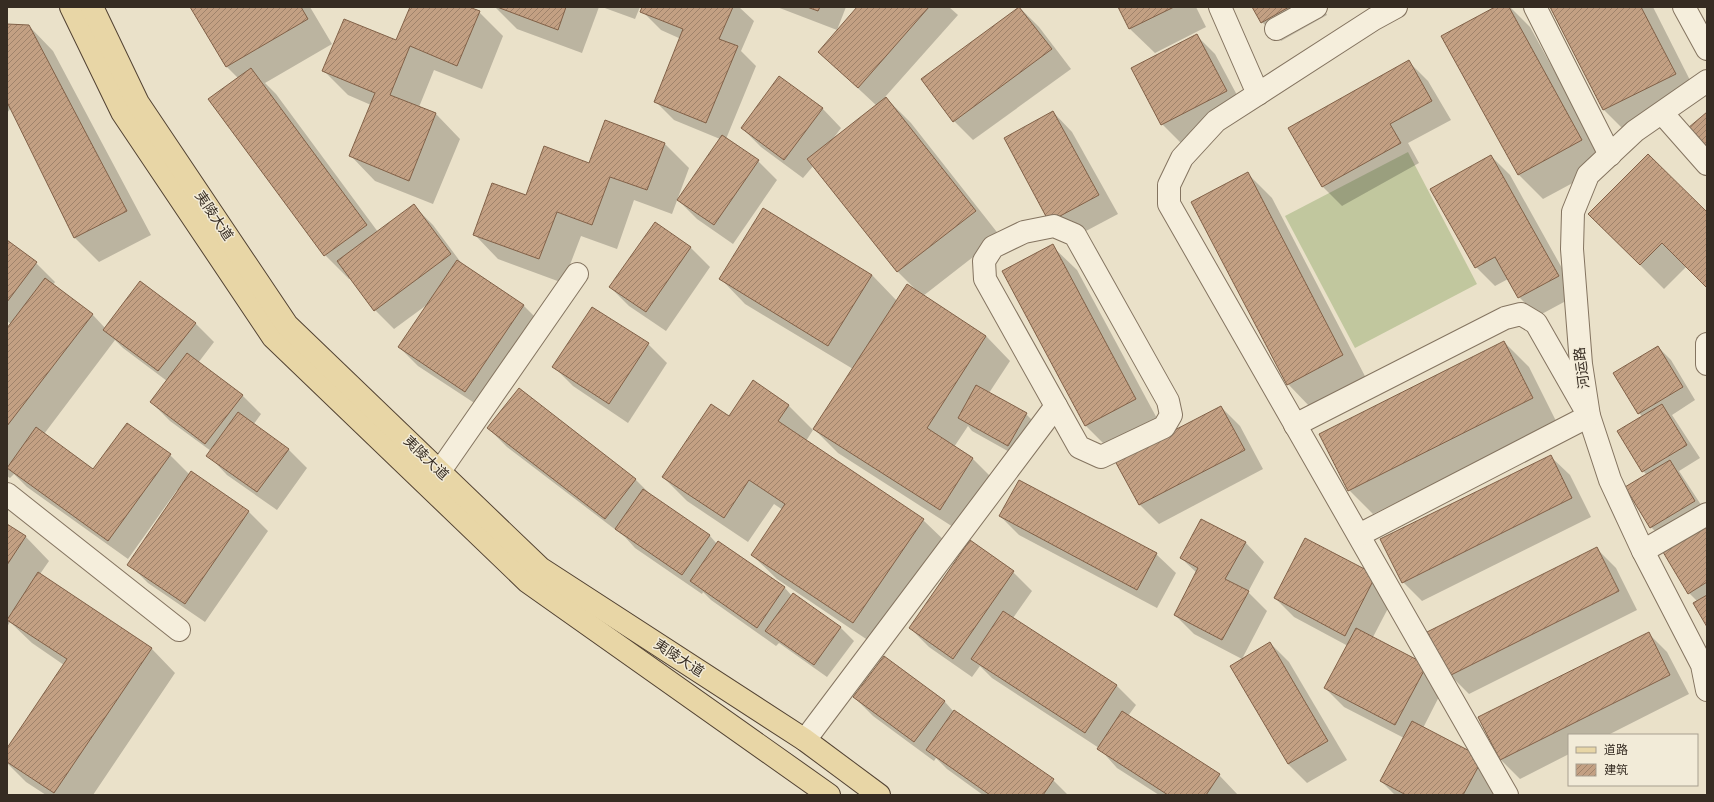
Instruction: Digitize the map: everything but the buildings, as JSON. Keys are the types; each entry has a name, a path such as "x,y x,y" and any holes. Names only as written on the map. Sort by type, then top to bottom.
{"main road":[{"path":"62,7 90,48"},
{"name":"夷陵大道","path":"71,7 122,112 273,337 528,582 829,795"},
{"name":"夷陵大道","path":"94,9 138,103 288,325 540,568 805,740 879,795"}],"street":[{"path":"1220,7 1258,94"},
{"path":"1276,29 1316,7"},
{"path":"1396,7 1374,19 1216,121 1182,158 1169,185 1169,204 1507,795"},
{"path":"1535,7 1610,155"},
{"path":"1684,7 1707,49"},
{"name":"河运路","path":"1707,81 1635,132 1588,174 1573,212 1572,249 1581,364 1589,416 1610,480 1643,551 1702,665 1707,690"},
{"path":"1662,113 1707,164"},
{"path":"1054,226 1076,235 1168,401 1171,415 1164,427 1101,457 1079,447 1056,406 985,279 984,261 994,247 1024,232 1054,226"},
{"path":"440,471 578,274"},
{"path":"1295,425 1505,318 1522,314 1536,323 1589,416 1359,535"},
{"path":"1707,344 1707,364"},
{"path":"805,740 1056,406"},
{"path":"7,494 178,630"},
{"path":"1643,551 1707,514"}],"green space":[{"path":"1408,152 1477,284 1355,348 1285,216"}]}
